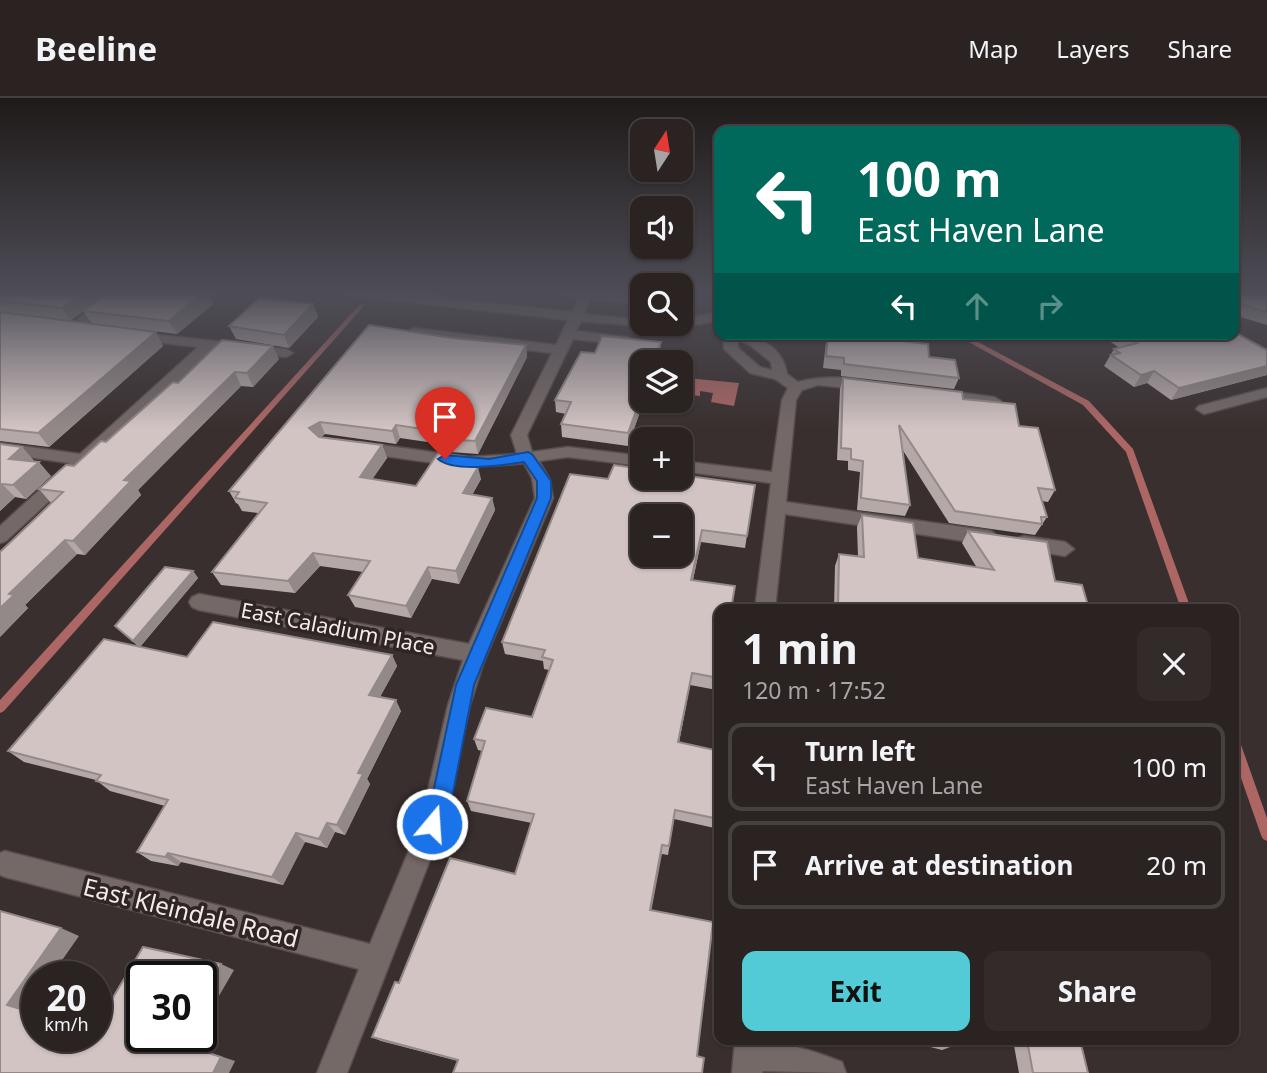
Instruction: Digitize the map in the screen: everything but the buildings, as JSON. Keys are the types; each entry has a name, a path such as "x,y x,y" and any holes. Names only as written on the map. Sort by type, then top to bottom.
{"street":[{"path":"149,338 286,353"},
{"path":"332,1073 443,793 457,711 476,654 544,498 544,481 520,446 522,424 566,338"},
{"path":"597,338 635,342"},
{"path":"730,340 731,349 755,370 780,376 796,387"},
{"path":"750,340 778,361 780,376"},
{"path":"0,536 210,344"},
{"path":"766,604 789,400 796,387 817,381 885,388"},
{"path":"1204,409 1267,392"},
{"path":"926,393 994,401"},
{"path":"338,444 469,463 498,462 568,452 630,459"},
{"path":"0,447 84,460"},
{"path":"693,468 780,480"},
{"path":"777,507 1065,549"},
{"name":"East Caladium Place","path":"199,602 476,654"},
{"name":"East Kleindale Road","path":"5,864 377,960"},
{"path":"748,1055 831,1073"}],"shaded area":[{"path":"693,379 739,383 734,406 711,402 713,393 700,391 700,396 693,395"}],"waterway":[{"path":"0,708 333,338"},
{"path":"968,340 1086,403 1130,451 1184,604"},
{"path":"1239,756 1267,835"}],"route":[{"path":"432,824 443,793 457,711 465,685 544,498 544,481 528,457 489,463 445,459"}]}
